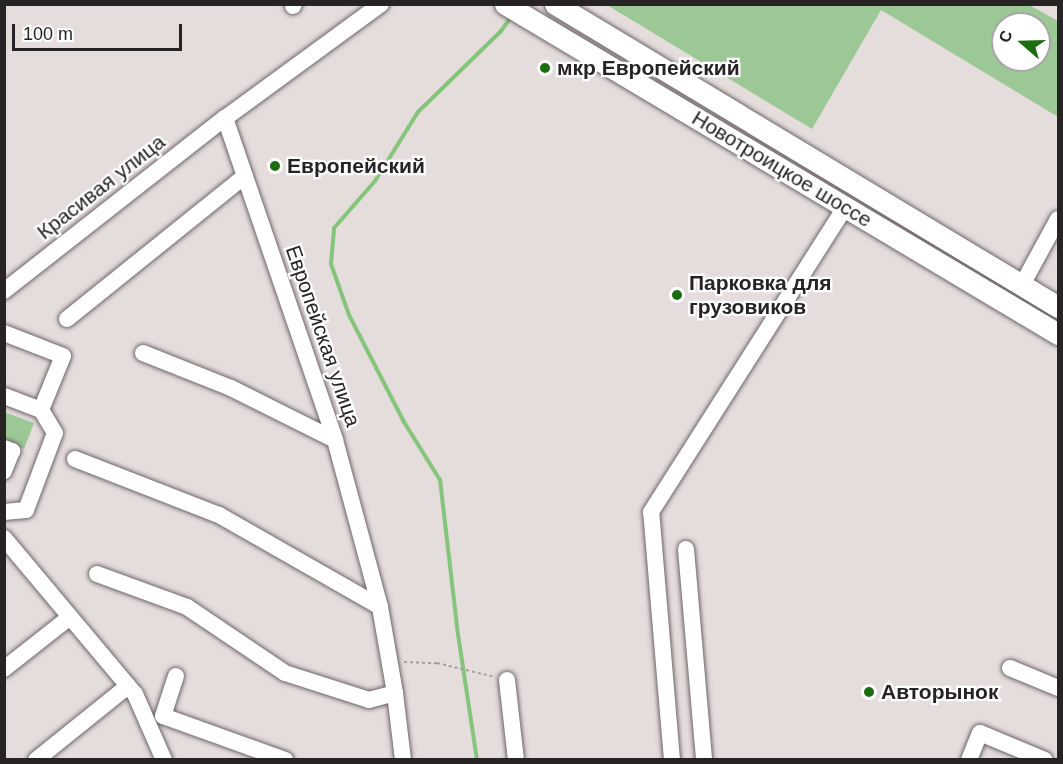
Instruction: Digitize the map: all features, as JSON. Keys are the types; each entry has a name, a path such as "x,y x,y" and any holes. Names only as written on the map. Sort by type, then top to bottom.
{"main road":[{"name":"Новотроицкое шоссе","path":"505,4 1059,334"},
{"name":"Новотроицкое шоссе","path":"555,4 1059,307"}],"street":[{"path":"225,118 381,4"},
{"name":"Европейская улица","path":"225,118 335,440 380,606 395,693 403,759"},
{"name":"Красивая улица","path":"4,291 225,118"},
{"path":"67,319 245,176"},
{"path":"672,759 651,512 845,207"},
{"path":"1022,285 1059,219"},
{"path":"4,333 63,356 41,410"},
{"path":"143,353 231,388 335,440"},
{"path":"4,396 41,410 56,433 26,510 4,512"},
{"path":"4,448 12,452 4,471"},
{"path":"75,459 219,515 380,606"},
{"path":"4,538 135,694 164,759"},
{"path":"686,549 704,759"},
{"path":"97,574 187,607 285,673 369,700 395,693"},
{"path":"4,669 70,617"},
{"path":"1010,668 1059,688"},
{"path":"176,676 163,716 285,759"},
{"path":"507,680 516,759"},
{"path":"36,759 128,686"},
{"path":"969,759 980,733 1045,759"}],"path":[{"path":"390,662 437,663 507,680"}],"green space":[{"path":"607,5 1029,5 1042,12 991,12 991,72 1051,72 1051,17 1058,21 1058,117 881,10 812,129"},
{"path":"4,412 34,423 24,449 5,441"}],"waterway":[{"path":"477,760 458,635 440,480 404,422 349,315 331,264 334,228 375,181 418,112 501,31 511,17"}],"place":[{"name":"мкр Европейский","path":"545,68"},
{"name":"Европейский","path":"275,166"},
{"name":"Парковка для грузовиков","path":"677,295"},
{"name":"Авторынок","path":"869,692"}]}
